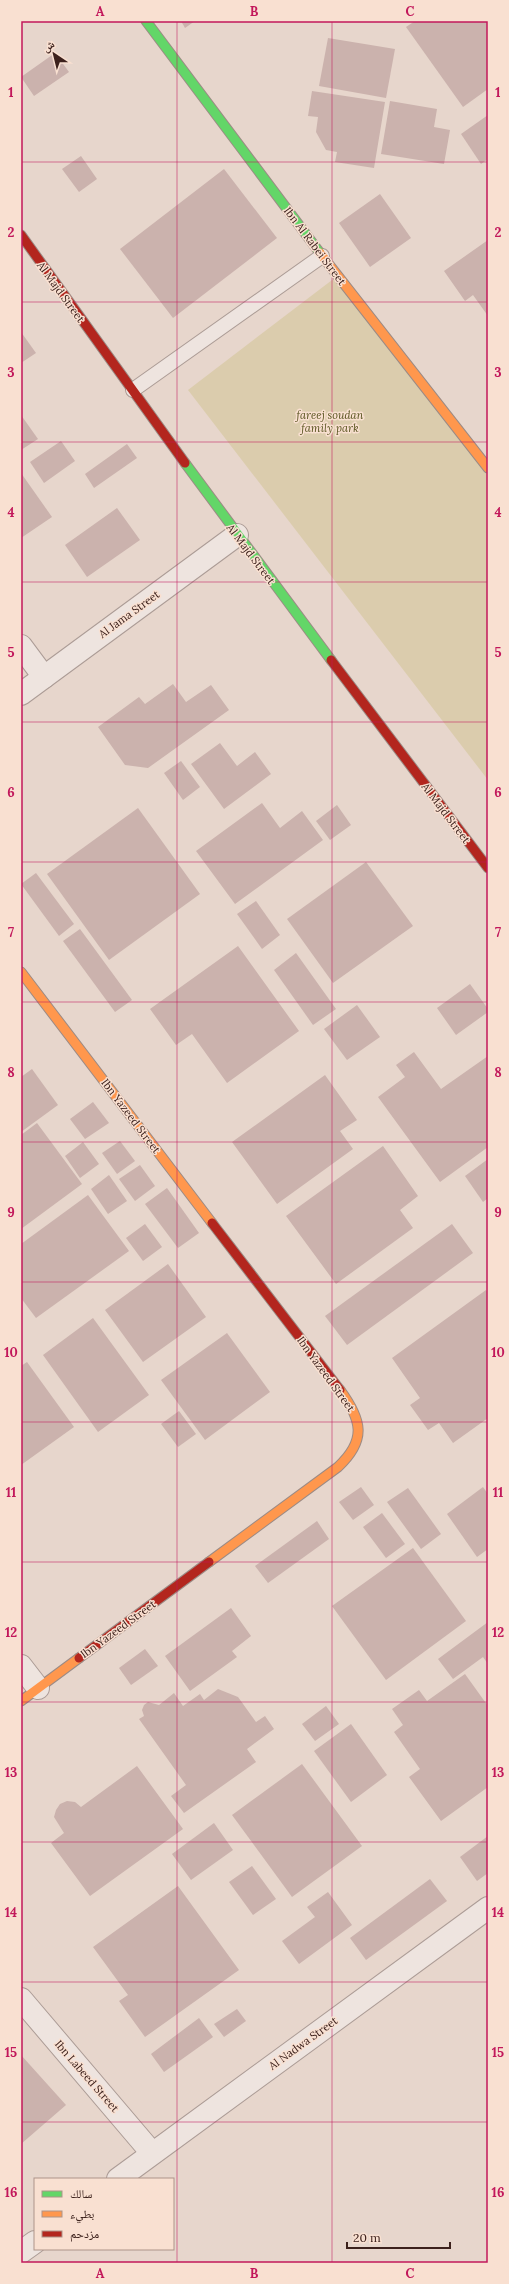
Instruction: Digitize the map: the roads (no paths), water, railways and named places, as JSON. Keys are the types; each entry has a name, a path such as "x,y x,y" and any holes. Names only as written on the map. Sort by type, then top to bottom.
{"street":[{"name":"Ibn Al Rabei Street","path":"146,21 322,256 488,468"},
{"name":"Al Majd Street","path":"21,236 237,535 488,868"},
{"name":"Al Jama Street","path":"21,694 237,535"},
{"path":"21,646 44,677"},
{"name":"Ibn Yazeed Street","path":"21,972 349,1402 358,1419 359,1438 352,1455 338,1467 29,1695"},
{"path":"21,1666 29,1695"},
{"name":"Al Nadwa Street","path":"119,2178 488,1908"},
{"name":"Ibn Labeed Street","path":"21,2000 152,2153"},
{"path":"21,2252 34,2243"}],"lane":[{"path":"133,390 322,256"}],"park label":[{"name":"fareej soudan family park","path":"330,421"}]}
